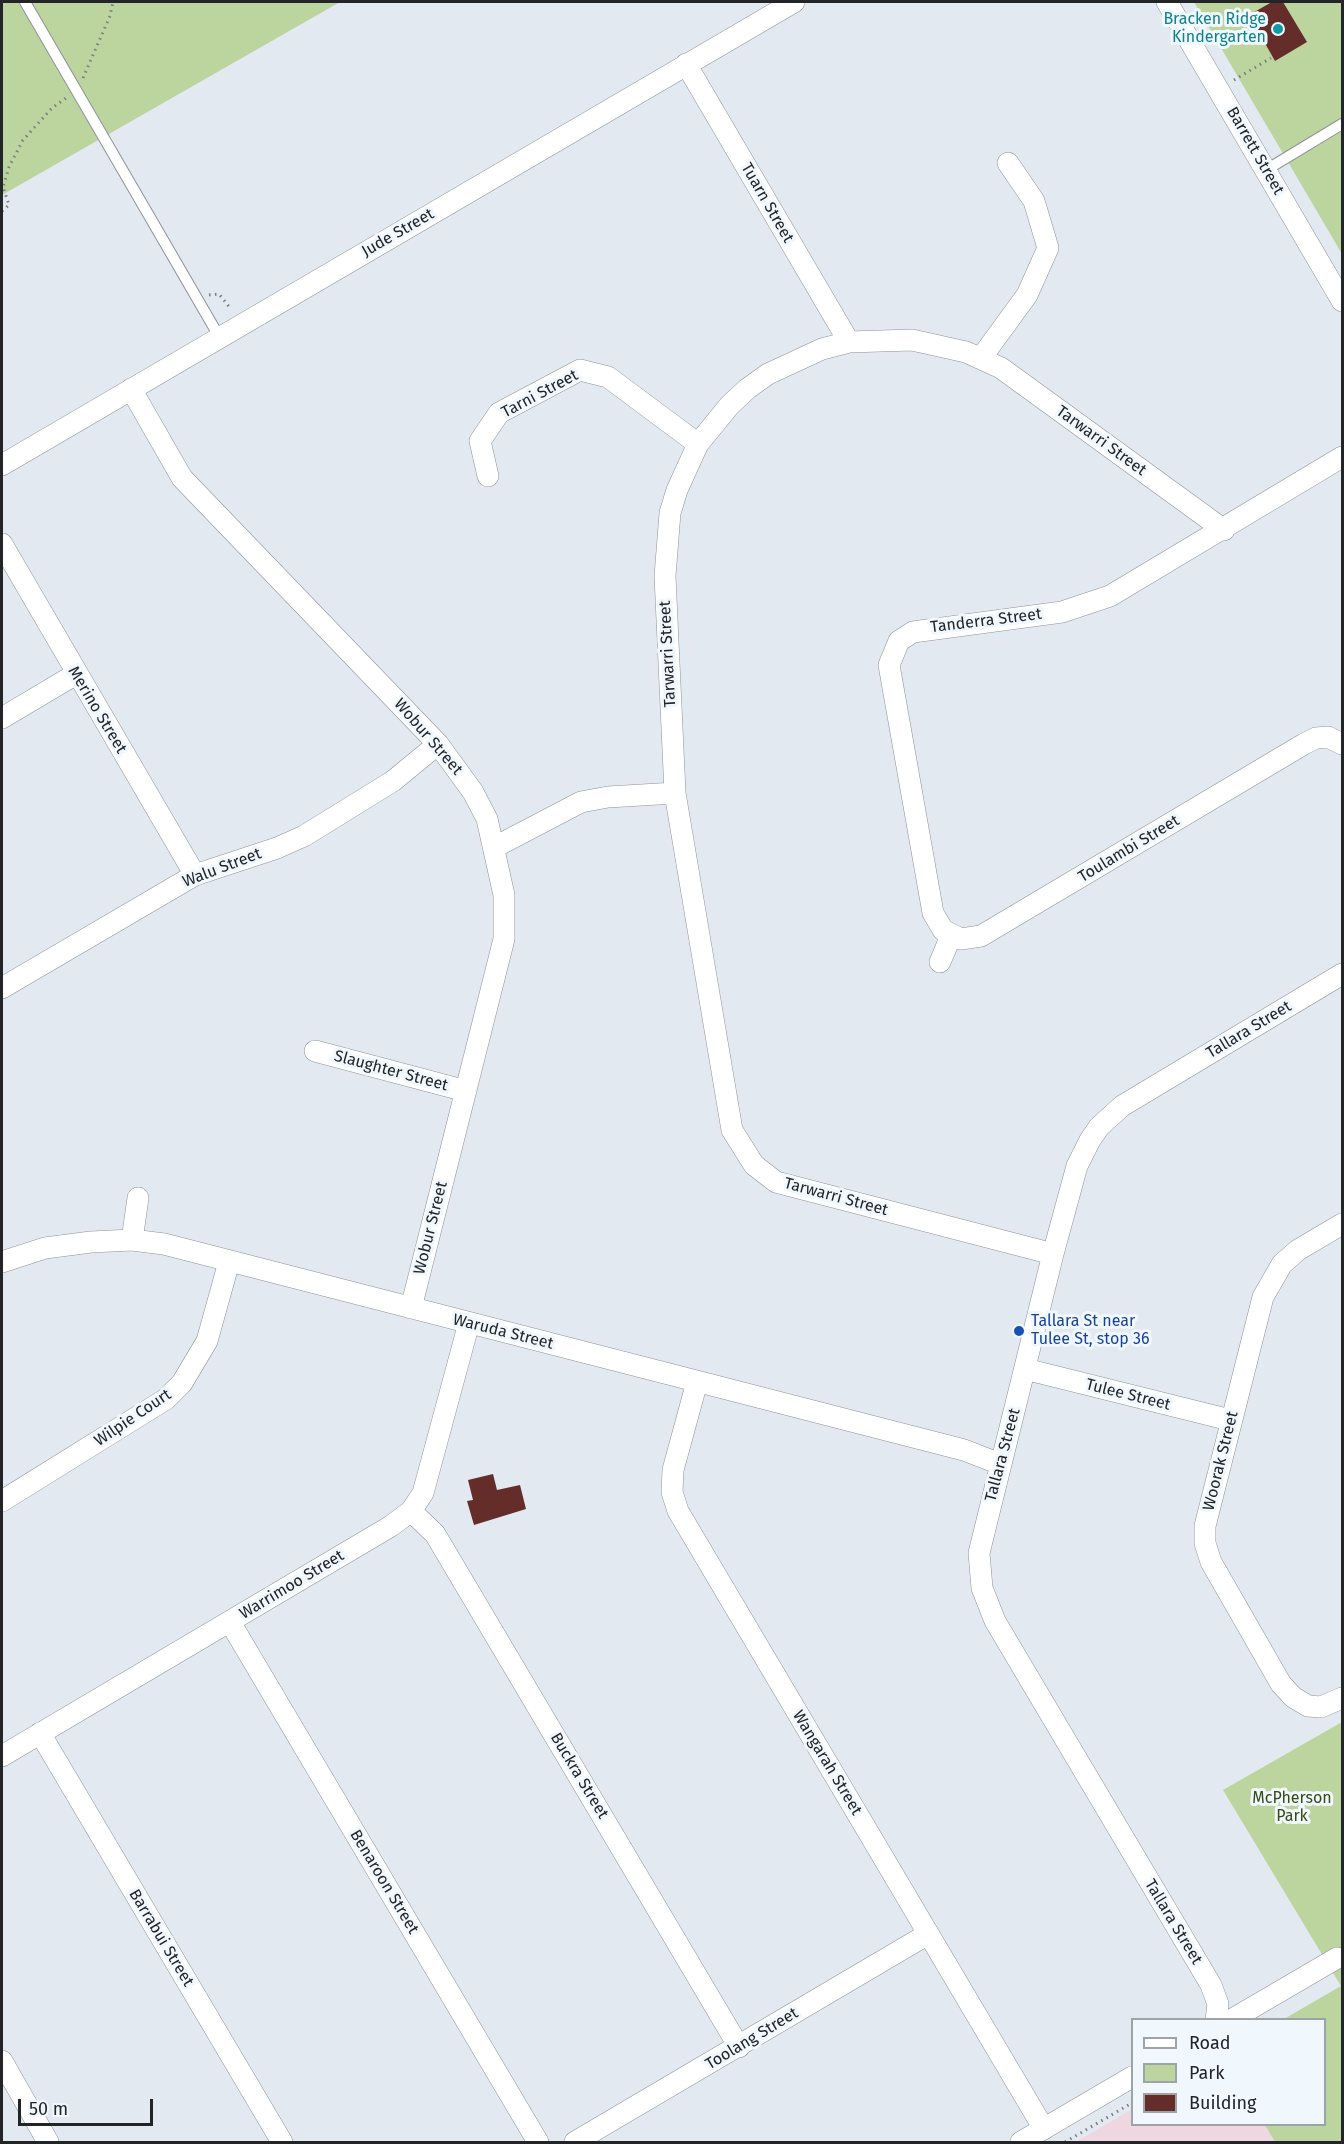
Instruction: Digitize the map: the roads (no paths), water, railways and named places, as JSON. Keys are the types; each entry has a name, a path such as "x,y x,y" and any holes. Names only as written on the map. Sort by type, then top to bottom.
{"street":[{"name":"Jude Street","path":"2,465 794,2"},
{"name":"Barrett Street","path":"1167,2 1342,301"},
{"name":"Tuarn Street","path":"686,64 849,342"},
{"path":"981,358 1027,295 1048,248 1034,201 1008,163"},
{"name":"Tarwarri Street","path":"1053,1254 776,1182 754,1165 732,1130 675,793 665,576 666,542 677,490 699,444 729,406 768,374 804,357 849,342 912,340 943,345 981,358 1020,381 1224,530"},
{"name":"Tarni Street","path":"488,476 480,441 499,413 580,370 608,377 699,444"},
{"name":"Wobur Street","path":"130,389 169,458 197,496 438,744 473,792 487,819 504,896 504,939 411,1308"},
{"name":"Tanderra Street","path":"951,936 943,930 933,913 890,680 889,665 899,641 913,632 929,628 1062,612 1110,596 1342,458"},
{"name":"Merino Street","path":"2,544 195,875"},
{"path":"2,718 76,674"},
{"name":"Toulambi Street","path":"951,936 971,939 981,936 1304,744 1332,733"},
{"name":"Walu Street","path":"2,988 195,875 277,848 303,836 393,781 438,744"},
{"path":"495,847 581,802 609,796 675,793"},
{"path":"940,962 951,936"},
{"name":"Tallara Street","path":"1216,2018 1218,2004 1211,1985 986,1602 979,1571 979,1553 1053,1254 1080,1160 1090,1140 1105,1121 1122,1106 1342,974"},
{"name":"Slaughter Street","path":"315,1052 466,1091"},
{"path":"132,1240 138,1198"},
{"name":"Woorak Street","path":"1342,1224 1298,1250 1282,1264 1271,1280 1263,1298 1230,1420 1205,1526 1205,1543 1222,1583 1281,1684 1293,1697 1308,1706 1321,1707 1342,1698"},
{"name":"Waruda Street","path":"2,1262 45,1248 132,1240 164,1244 964,1450 1000,1464"},
{"name":"Wilpie Court","path":"2,1501 166,1399 182,1383 207,1341 229,1262"},
{"path":"411,1512 423,1493 469,1323"},
{"name":"Tulee Street","path":"1025,1369 1230,1420"},
{"name":"Wangarah Street","path":"698,1382 673,1470 672,1492 678,1511 1044,2129"},
{"name":"Warrimoo Street","path":"2,1756 411,1512"},
{"name":"Buckra Street","path":"411,1512 435,1534 739,2047"},
{"name":"Benaroon Street","path":"230,1622 538,2142"},
{"name":"Barrabui Street","path":"40,1733 282,2142"},
{"name":"Toolang Street","path":"575,2142 928,1934"},
{"path":"1233,2018 1337,1958"},
{"path":"2,2061 48,2142"},
{"path":"1021,2142 1131,2078"}],"lane":[{"path":"25,2 220,338"},
{"path":"1266,170 1342,124"}],"place":[{"name":"Bracken Ridge Kindergarten","path":"1278,29"},
{"name":"Tallara St near Tulee St, stop 36","path":"1019,1331"}],"park label":[{"name":"McPherson Park","path":"1292,1808"}]}
